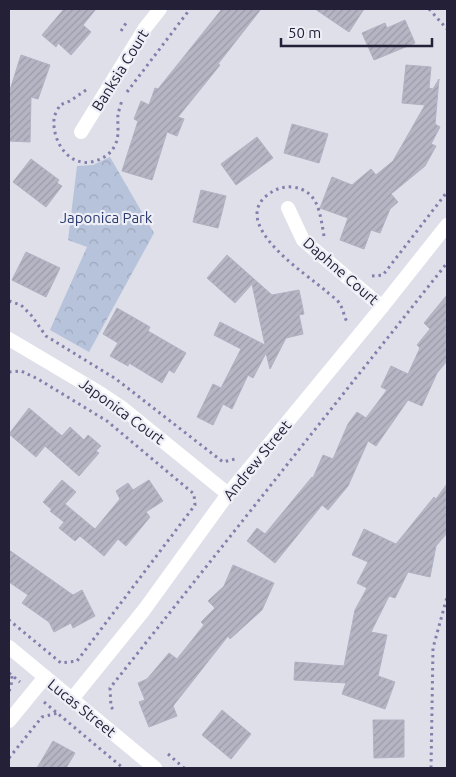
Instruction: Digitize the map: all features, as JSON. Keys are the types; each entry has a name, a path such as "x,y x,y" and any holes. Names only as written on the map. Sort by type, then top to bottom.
{"street":[{"name":"Banksia Court","path":"81,132 145,28 160,9"},
{"name":"Daphne Court","path":"288,208 303,240 382,307"},
{"name":"Andrew Street","path":"72,698 149,604 228,494 447,225"},
{"name":"Japonica Court","path":"9,339 121,407 228,494"},
{"name":"Lucas Street","path":"9,647 155,768"},
{"path":"9,722 45,677"}],"path":[{"path":"429,9 447,29"},
{"path":"325,242 321,217 317,206 311,194 301,188 285,186 272,191 263,198 258,206 256,217 267,240 340,303 347,322 340,329"},
{"path":"366,277 383,274 447,192"},
{"path":"118,713 111,707 110,688 447,263"},
{"path":"9,301 21,305 31,315 46,336 116,379 223,462 237,459"},
{"path":"9,372 21,371 38,379 107,421 194,494 195,505 78,660 61,663 9,620"},
{"path":"431,768 433,648 447,597"},
{"path":"9,691 12,688 10,674"},
{"path":"10,674 123,768"},
{"path":"9,758 42,717 58,714"},
{"path":"162,750 184,768"}],"green space":[{"name":"Japonica Park","path":"110,157 154,233 89,352 50,330 87,247 68,240 77,166 93,165"}],"building":[{"path":"64,9 96,9 83,25 91,32 71,55 58,43 56,47 42,35"},
{"path":"222,9 261,9 218,64 220,65 178,117 184,119 177,136 167,132 152,180 122,171 138,121 134,119 141,101 149,105 155,88 158,89"},
{"path":"315,9 364,9 349,32"},
{"path":"405,20 415,43 374,60 362,33 385,23 387,28"},
{"path":"21,55 50,65 38,99 31,97 30,142 9,141 9,93"},
{"path":"406,65 431,67 429,88 433,89 439,79 435,124 440,127 431,144 436,146 425,166 391,194 398,202 390,209 380,233 371,230 364,249 340,240 348,218 320,208 332,177 352,185 371,169 376,175 393,161 425,105 402,103"},
{"path":"292,124 328,134 319,163 284,153"},
{"path":"257,137 273,158 236,185 221,164"},
{"path":"31,159 59,180 57,183 62,186 46,207 13,182"},
{"path":"201,190 226,196 218,228 193,222"},
{"path":"26,252 60,268 46,297 12,280"},
{"path":"227,255 272,295 299,290 304,314 299,315 303,334 286,338 270,369 266,353 253,378 248,375 232,409 223,404 213,425 197,417 213,384 221,388 241,349 214,335 220,322 265,345 252,284 235,303 207,278"},
{"path":"447,295 447,361 437,373 422,406 408,400 376,446 368,441 348,486 328,510 322,505 275,563 247,541 257,528 265,534 313,478 323,455 333,459 348,424 357,412 366,418 387,390 381,387 391,366 408,374 420,348 417,345 430,329 424,323"},
{"path":"117,308 150,327 148,331 186,353 174,373 169,370 162,383 129,363 128,366 110,356 118,343 103,334"},
{"path":"29,408 62,436 70,427 84,440 88,435 101,446 96,451 99,453 79,476 45,446 36,457 9,434"},
{"path":"62,480 76,492 65,504 95,529 120,499 116,491 128,483 133,490 149,480 163,501 146,512 150,517 126,546 118,539 104,556 80,536 75,541 59,528 64,522 50,511 52,510 43,502"},
{"path":"447,484 447,533 436,546 430,577 408,572 395,598 389,596 371,632 387,635 378,676 395,682 385,709 342,694 346,683 294,680 295,662 344,666 355,610 367,588 357,583 368,562 352,555 364,529 396,544"},
{"path":"9,550 73,595 82,590 95,616 73,628 71,623 54,632 49,622 22,603 28,595 9,582"},
{"path":"233,565 274,583 262,610 230,639 228,636 173,706 177,716 149,727 139,702 145,700 138,683 147,679 169,653 177,659 204,625 201,622 215,608 208,601 224,586"},
{"path":"222,710 251,734 231,759 202,735"},
{"path":"373,720 404,720 404,757 374,758"},
{"path":"53,741 75,753 66,768 37,768"}]}
